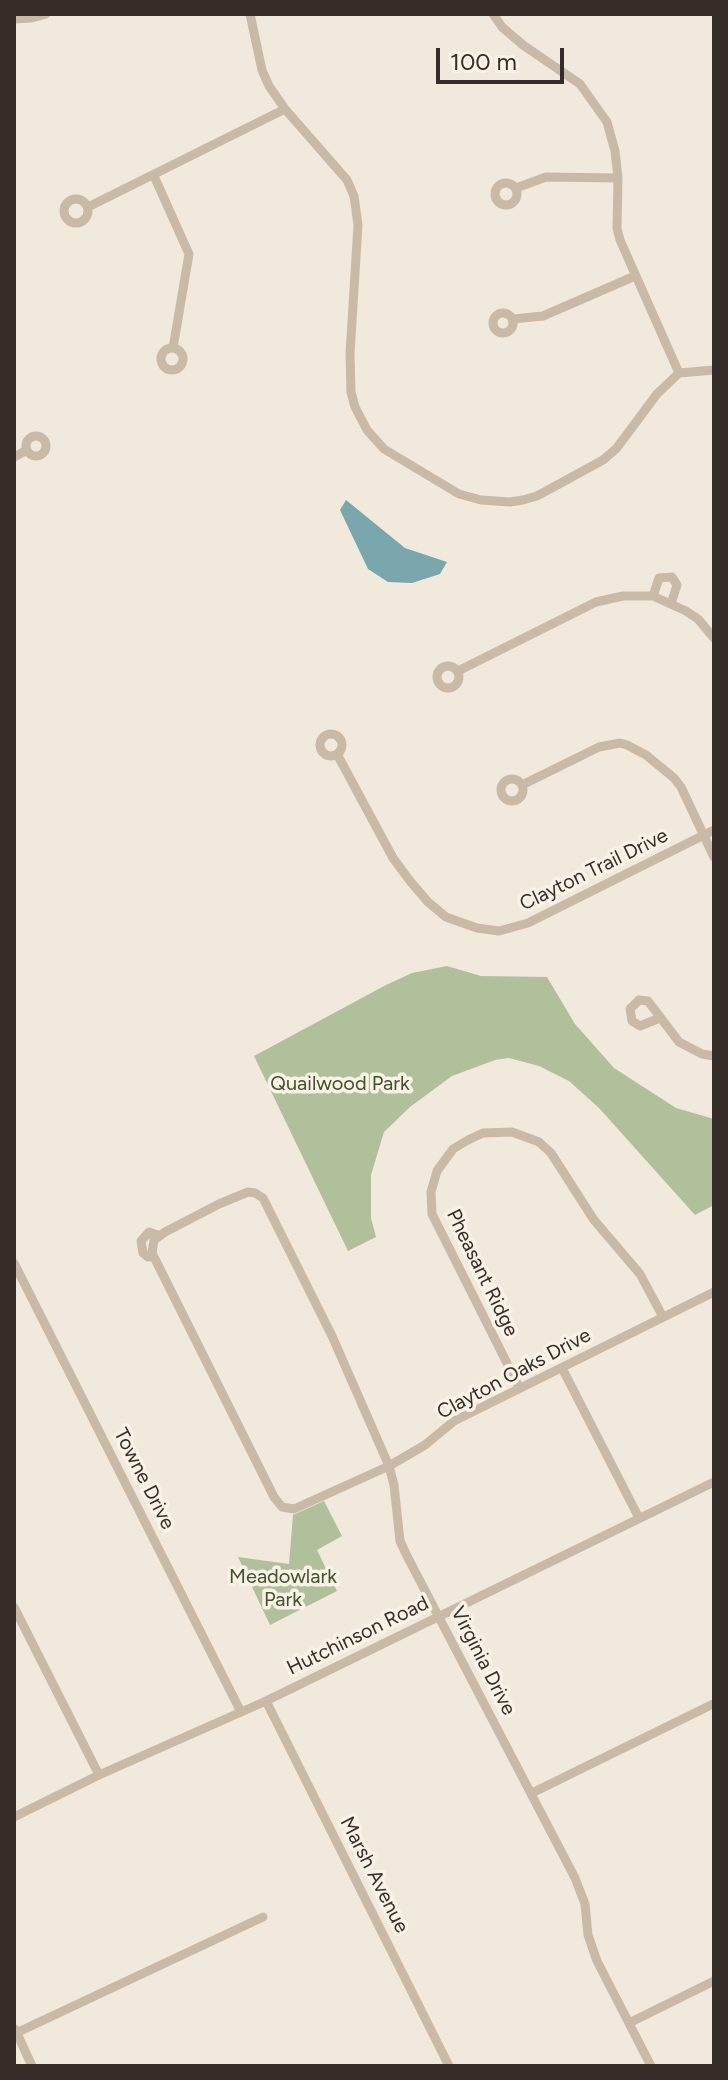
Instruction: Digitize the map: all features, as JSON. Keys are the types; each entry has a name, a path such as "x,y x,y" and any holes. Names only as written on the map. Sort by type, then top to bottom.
{"street":[{"path":"14,19 46,14"},
{"path":"250,14 262,70 269,86 347,180 354,196 358,225 350,354 351,392 367,430 384,449 459,494 481,500 523,500 537,496 603,460 616,449 657,394 679,373 713,371"},
{"path":"493,14 513,37 567,74 590,96 607,122 618,178 617,228 620,240 679,373"},
{"path":"88,207 285,109"},
{"path":"154,176 189,254 173,348"},
{"path":"516,188 546,177 618,178"},
{"path":"513,319 543,316 635,276"},
{"path":"14,457 27,450"},
{"path":"653,596 659,578 672,577 677,585 671,604"},
{"path":"458,671 596,602 623,596 653,596 671,604 698,619 714,638"},
{"path":"522,785 599,747 620,743 646,755 674,778 714,857"},
{"name":"Clayton Trail Drive","path":"337,754 393,858 410,881 446,917 477,928 499,931 528,923 714,830"},
{"path":"660,1018 640,1026 630,1018 630,1009 635,1002 644,1000 652,1004 679,1042 702,1054 714,1056"},
{"name":"Pheasant Ridge","path":"519,1387 432,1214 431,1192 437,1171 453,1149 468,1140 497,1131 526,1135 539,1142 551,1153 594,1220 640,1274 663,1317"},
{"name":"Virginia Drive","path":"289,1508 278,1503 274,1497 154,1257 154,1240 241,1194 255,1193 263,1198 332,1336 389,1466 400,1541 575,1878 585,1904 588,1935 597,1961 651,2066"},
{"name":"Towne Drive","path":"14,1263 241,1712"},
{"name":"Clayton Oaks Drive","path":"289,1508 301,1507 389,1466 425,1445 454,1421 714,1292"},
{"path":"562,1368 639,1518"},
{"name":"Hutchinson Road","path":"14,1817 99,1775 266,1701 714,1482"},
{"path":"14,1607 99,1775"},
{"name":"Marsh Avenue","path":"266,1701 449,2066"},
{"path":"532,1793 713,1704"},
{"path":"32,2066 15,2032 263,1917"},
{"path":"629,2023 714,1981"}],"green space":[{"name":"Quailwood Park","path":"447,966 481,976 547,977 575,1024 614,1068 676,1108 714,1119 714,1205 695,1215 599,1108 569,1081 539,1066 509,1058 452,1076 410,1107 384,1132 371,1175 371,1218 376,1237 348,1251 254,1056 386,985 412,973"},
{"name":"Meadowlark Park","path":"324,1501 342,1536 317,1550 337,1591 270,1625 238,1557 289,1564 293,1515"}],"water":[{"path":"346,500 405,548 447,562 440,574 412,583 388,582 368,569 340,510"}]}
